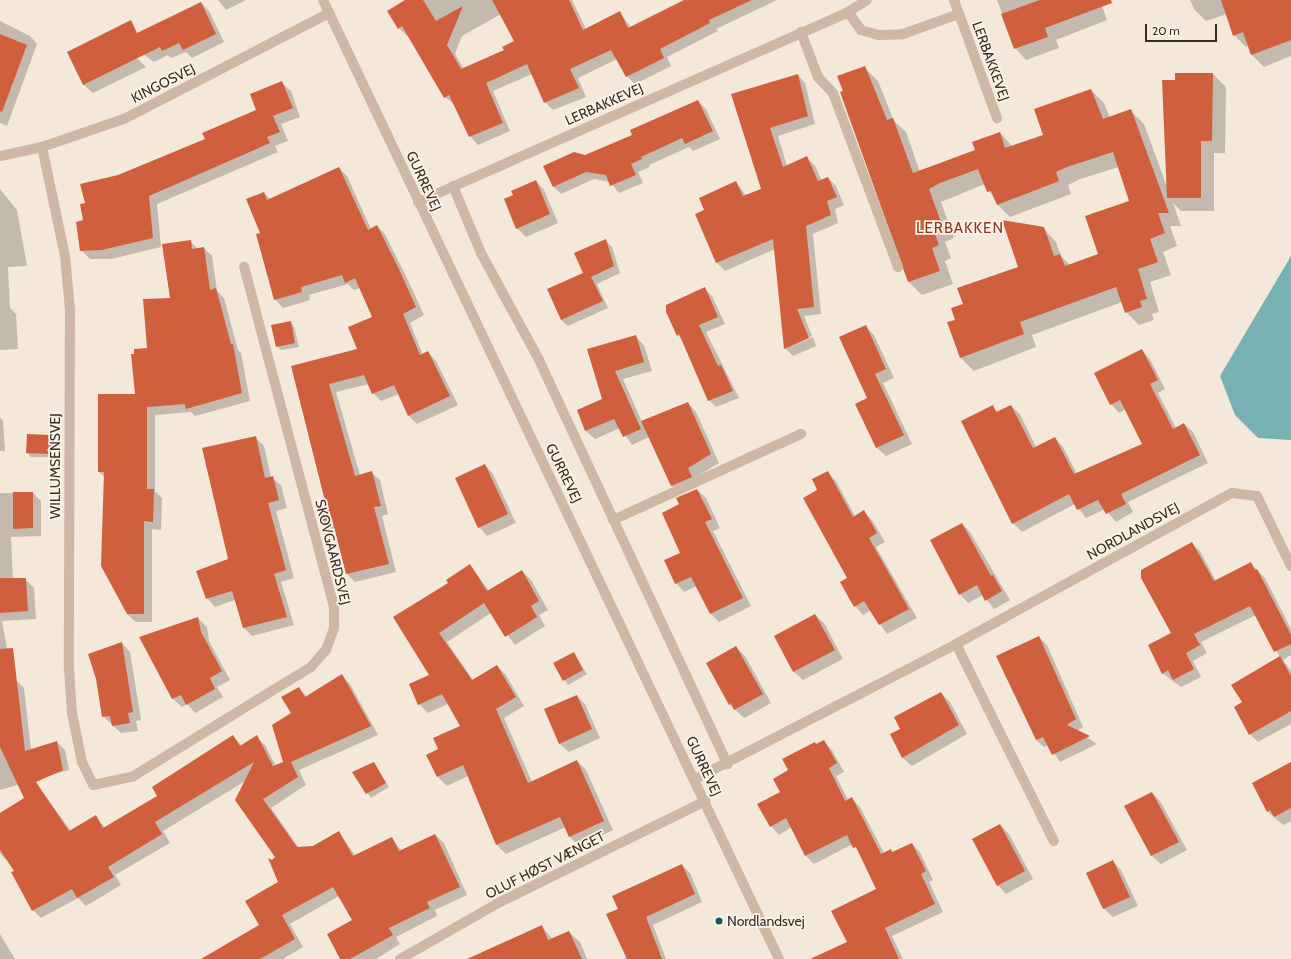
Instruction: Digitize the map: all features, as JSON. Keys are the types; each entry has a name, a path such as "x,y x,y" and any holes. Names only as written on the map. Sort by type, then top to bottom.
{"street":[{"name":"GURREVEJ","path":"323,0 418,202 695,779 779,959"},
{"name":"LERBAKKEVEJ","path":"418,202 848,12 867,0"},
{"name":"LERBAKKEVEJ","path":"954,0 996,118"},
{"name":"LERBAKKEVEJ","path":"848,12 861,30 879,35 903,34 959,14"},
{"name":"KINGOSVEJ","path":"0,156 42,147 124,119 329,13"},
{"path":"801,32 818,77 833,93 898,266"},
{"name":"WILLUMSENSVEJ","path":"42,147 65,256 70,310 68,668 72,713 82,762 93,785"},
{"name":"GURREVEJ","path":"453,186 481,253 539,360 726,764"},
{"name":"SKOVGAARDSVEJ","path":"93,785 132,777 311,667 326,650 334,628 334,607 244,267"},
{"path":"613,520 801,434"},
{"name":"NORDLANDSVEJ","path":"695,779 956,644 1232,493 1257,496 1291,566"},
{"path":"956,644 1054,841"},
{"name":"OLUF HØST VÆNGET","path":"400,959 500,902 705,801"}],"water":[{"path":"1291,256 1291,440 1258,438 1235,415 1220,376"}],"building":[{"path":"405,0 423,0 436,21 463,6 447,45 461,69 504,50 502,47 514,41 492,0 569,0 583,30 620,11 628,28 684,0 752,0 709,20 710,23 660,49 664,58 626,77 611,50 570,69 579,88 544,103 527,64 486,83 503,123 469,137 449,95 444,98 402,26 398,29 387,11"},
{"path":"1040,0 1111,0 1112,3 1045,28 1048,37 1014,49 1001,14"},
{"path":"1221,0 1291,0 1291,40 1251,55 1243,32 1233,36"},
{"path":"201,2 216,34 183,50 179,43 162,51 160,47 83,85 67,52 131,20 137,33"},
{"path":"0,34 27,45 2,112 0,111"},
{"path":"865,66 887,120 893,118 913,173 975,150 972,142 1000,132 1005,148 1043,135 1034,109 1091,89 1103,119 1131,109 1169,213 1158,213 1165,233 1150,239 1158,262 1138,269 1147,299 1140,301 1142,307 1125,313 1116,287 1020,322 1024,334 960,358 947,322 955,320 951,308 963,304 957,288 1018,267 1002,220 1044,227 1054,256 1060,254 1065,266 1098,254 1085,216 1129,201 1113,152 1056,172 1059,181 997,205 991,191 987,192 978,169 940,183 929,189 942,225 933,229 939,245 932,248 940,271 908,282 840,92 843,91 837,76"},
{"path":"1175,73 1213,73 1212,141 1201,141 1201,198 1167,198 1162,80 1175,80"},
{"path":"798,74 808,116 770,128 783,167 807,156 818,181 828,177 837,197 827,201 831,215 806,226 814,307 797,309 809,338 784,349 773,239 716,263 695,214 704,210 699,198 736,181 743,196 761,189 731,94"},
{"path":"282,81 293,108 273,116 280,132 267,137 270,143 149,196 153,238 102,250 80,251 76,222 83,220 80,204 85,203 80,184 118,175 205,139 202,133 256,110 250,94"},
{"path":"698,100 713,131 685,144 682,138 641,157 642,159 631,164 636,175 610,186 606,175 586,172 553,187 543,166 574,152 585,155 632,135 630,130"},
{"path":"339,167 368,230 377,225 398,267 416,307 403,314 420,355 428,351 450,396 408,416 394,385 372,394 364,375 329,384 355,476 372,471 381,506 374,507 389,564 346,574 332,519 322,521 317,503 325,501 291,366 357,349 348,327 372,317 355,278 345,283 342,275 301,287 302,292 274,300 256,234 260,233 246,199 264,192 267,200"},
{"path":"536,180 550,214 516,229 504,199 513,195 511,191"},
{"path":"606,239 614,266 591,277 603,301 561,320 547,289 583,273 574,253"},
{"path":"191,240 192,249 204,247 210,290 216,288 231,344 233,344 242,393 186,409 185,404 147,407 147,489 154,489 153,522 144,521 144,614 127,614 101,566 104,472 98,472 98,394 135,394 131,354 134,354 134,349 147,348 143,299 170,298 162,244"},
{"path":"705,287 718,317 699,325 718,366 721,365 733,391 708,401 679,334 677,336 666,312 666,305"},
{"path":"291,321 295,343 276,347 271,325"},
{"path":"866,325 886,369 875,374 904,435 876,448 855,404 867,398 839,337"},
{"path":"636,335 644,362 615,371 641,429 623,437 614,419 585,431 577,410 602,399 587,349"},
{"path":"1142,349 1158,380 1150,384 1173,429 1184,423 1200,455 1121,494 1126,504 1106,514 1098,500 1077,510 1069,494 1012,524 961,421 993,405 996,412 1011,405 1033,448 1055,437 1074,474 1142,444 1120,400 1110,405 1094,373"},
{"path":"688,402 711,454 688,468 692,477 671,486 641,421"},
{"path":"27,434 51,435 50,454 26,453"},
{"path":"256,436 265,478 273,476 279,500 268,503 286,570 274,574 287,617 243,628 232,591 206,599 196,571 228,559 202,448"},
{"path":"485,464 508,514 478,528 455,478"},
{"path":"828,471 853,517 864,510 877,533 869,538 909,609 879,625 864,601 854,607 840,582 847,578 803,498 817,490 812,479"},
{"path":"697,489 712,519 705,522 743,598 710,614 691,577 675,584 664,560 680,553 662,513 679,504 676,498"},
{"path":"13,492 33,492 33,528 13,529"},
{"path":"962,523 991,576 993,575 1002,591 985,601 977,585 959,595 930,540"},
{"path":"1192,542 1214,581 1251,562 1255,570 1257,569 1291,635 1291,644 1274,652 1250,606 1194,634 1200,645 1186,653 1194,669 1173,680 1168,670 1162,674 1148,645 1171,633 1141,578 1141,570"},
{"path":"470,564 487,591 522,570 539,601 531,606 537,617 505,637 484,603 439,633 472,680 497,665 516,697 496,709 528,783 577,760 604,821 569,837 560,817 496,845 463,765 437,777 426,755 438,749 433,738 460,726 442,694 418,705 409,684 429,675 393,617 448,583 446,580"},
{"path":"0,578 26,578 28,611 0,613"},
{"path":"815,614 835,650 793,672 774,636"},
{"path":"198,617 201,632 222,671 210,678 215,689 186,705 181,695 172,699 139,637"},
{"path":"1039,636 1076,719 1067,725 1090,736 1052,755 1043,737 1036,740 996,656"},
{"path":"122,642 133,712 128,713 130,723 112,726 110,716 102,717 96,679 88,654"},
{"path":"736,646 763,694 734,710 731,703 729,705 706,663"},
{"path":"13,648 25,751 57,741 63,770 36,782 69,831 96,815 103,828 157,796 152,787 233,735 240,746 257,735 273,766 283,762 272,725 291,713 281,697 299,687 305,697 342,674 371,726 291,762 298,777 263,799 297,847 313,846 339,831 353,856 392,837 399,851 435,834 460,887 427,902 430,908 389,928 393,935 350,959 340,959 327,934 352,920 333,887 282,915 295,939 260,959 201,959 259,925 245,901 278,882 268,858 272,860 275,857 235,800 254,762 155,822 162,834 108,867 114,877 77,898 72,889 32,911 11,872 14,871 0,850 0,813 24,798 0,747 0,649"},
{"path":"574,652 583,670 563,681 553,663"},
{"path":"1280,656 1291,676 1291,711 1249,735 1234,707 1242,702 1231,685"},
{"path":"941,692 959,725 902,758 890,734 900,729 894,717"},
{"path":"577,695 592,729 559,744 544,709"},
{"path":"824,740 837,763 829,768 845,801 852,797 881,854 891,849 892,852 912,843 926,871 921,874 935,904 885,928 899,959 810,959 847,942 831,911 876,889 856,847 853,848 847,835 805,856 786,818 770,827 757,804 780,792 773,779 788,770 782,759 815,742 816,744"},
{"path":"374,762 386,783 366,794 352,772"},
{"path":"1291,762 1291,808 1274,817 1270,810 1267,812 1252,783"},
{"path":"1152,792 1179,842 1151,856 1124,806"},
{"path":"1000,824 1025,871 997,886 972,839"},
{"path":"1113,860 1130,897 1103,909 1086,873"},
{"path":"682,864 695,894 646,917 662,959 627,959 606,914 618,909 612,896"},
{"path":"542,925 548,940 569,931 582,959 467,959"}],"place":[{"name":"Nordlandsvej","path":"719,921"}],"district":[{"name":"LERBAKKEN","path":"960,229"}]}
